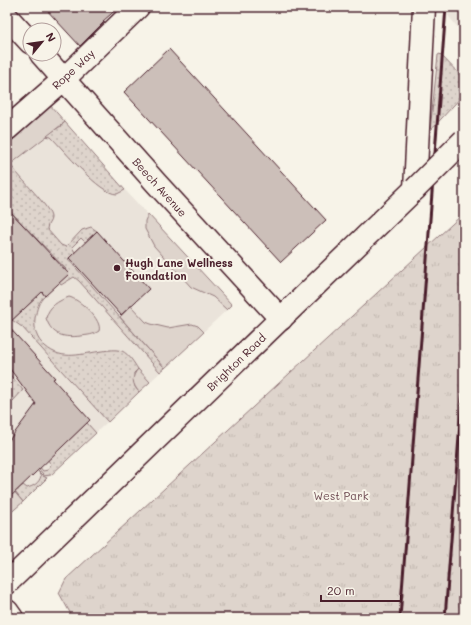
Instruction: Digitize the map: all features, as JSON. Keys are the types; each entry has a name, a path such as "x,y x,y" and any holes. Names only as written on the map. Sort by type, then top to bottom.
{"street":[{"name":"Rope Way","path":"7,129 64,79 138,7"},
{"path":"410,194 418,109 424,7"},
{"path":"7,17 22,33"},
{"name":"Beech Avenue","path":"48,62 157,184 281,319"},
{"name":"Brighton Road","path":"7,583 464,140"},
{"path":"7,612 12,618"}],"shaded area":[{"path":"441,7 464,7 464,35"},
{"path":"49,104 125,190 232,305 7,516 7,142"}],"green space":[{"path":"440,54 463,78 464,94 430,131 438,55"},
{"path":"49,104 65,122 7,167 7,146"},
{"path":"65,122 125,190 117,194 101,187 82,170 51,137 45,136"},
{"path":"11,165 41,200 50,213 51,218 47,229 61,245 66,247 82,230 91,227 97,231 85,242 81,238 72,247 75,252 68,259 165,368 160,372 79,281 74,277 61,285 56,279 66,269 7,208 7,167"},
{"name":"West Park","path":"464,213 464,618 73,618 59,593 66,579"},
{"path":"148,214 232,305 227,310 213,297 191,287 154,246 145,229 145,221"},
{"path":"42,292 45,296 38,306 35,326 36,334 45,346 59,354 66,355 80,355 110,350 120,350 129,356 138,369 134,373 135,387 139,392 108,422 22,327 12,320"},
{"path":"69,297 84,306 94,316 99,326 99,331 88,335 69,337 59,334 52,329 46,318 49,310 61,300"},
{"path":"131,306 146,322 151,324 168,328 192,324 198,326 204,332 165,368 120,317"},
{"path":"138,369 150,382 139,392 133,380"},
{"path":"7,371 23,390 13,401 7,394"},
{"path":"87,423 96,433 51,475 43,476 47,478 23,502 15,492 23,485 27,488 38,482 41,476 38,471 42,475 43,474 37,467 38,465 43,471 48,470 51,464 46,458 67,442"},
{"path":"7,483 23,502 7,516"}],"building":[{"path":"44,7 119,7 103,21 104,22 80,46 62,26 62,22 58,22"},
{"path":"169,49 326,220 281,262 124,92"},
{"path":"7,208 69,274 45,296 42,292 7,325"},
{"path":"97,231 149,289 121,315 69,258"},
{"path":"7,325 55,378 53,379 90,420 7,500 7,443 36,404 7,365"}],"railway":[{"path":"400,618 446,7"},
{"path":"445,618 464,372"}],"place":[{"name":"Hugh Lane Wellness Foundation","path":"117,268"}]}
